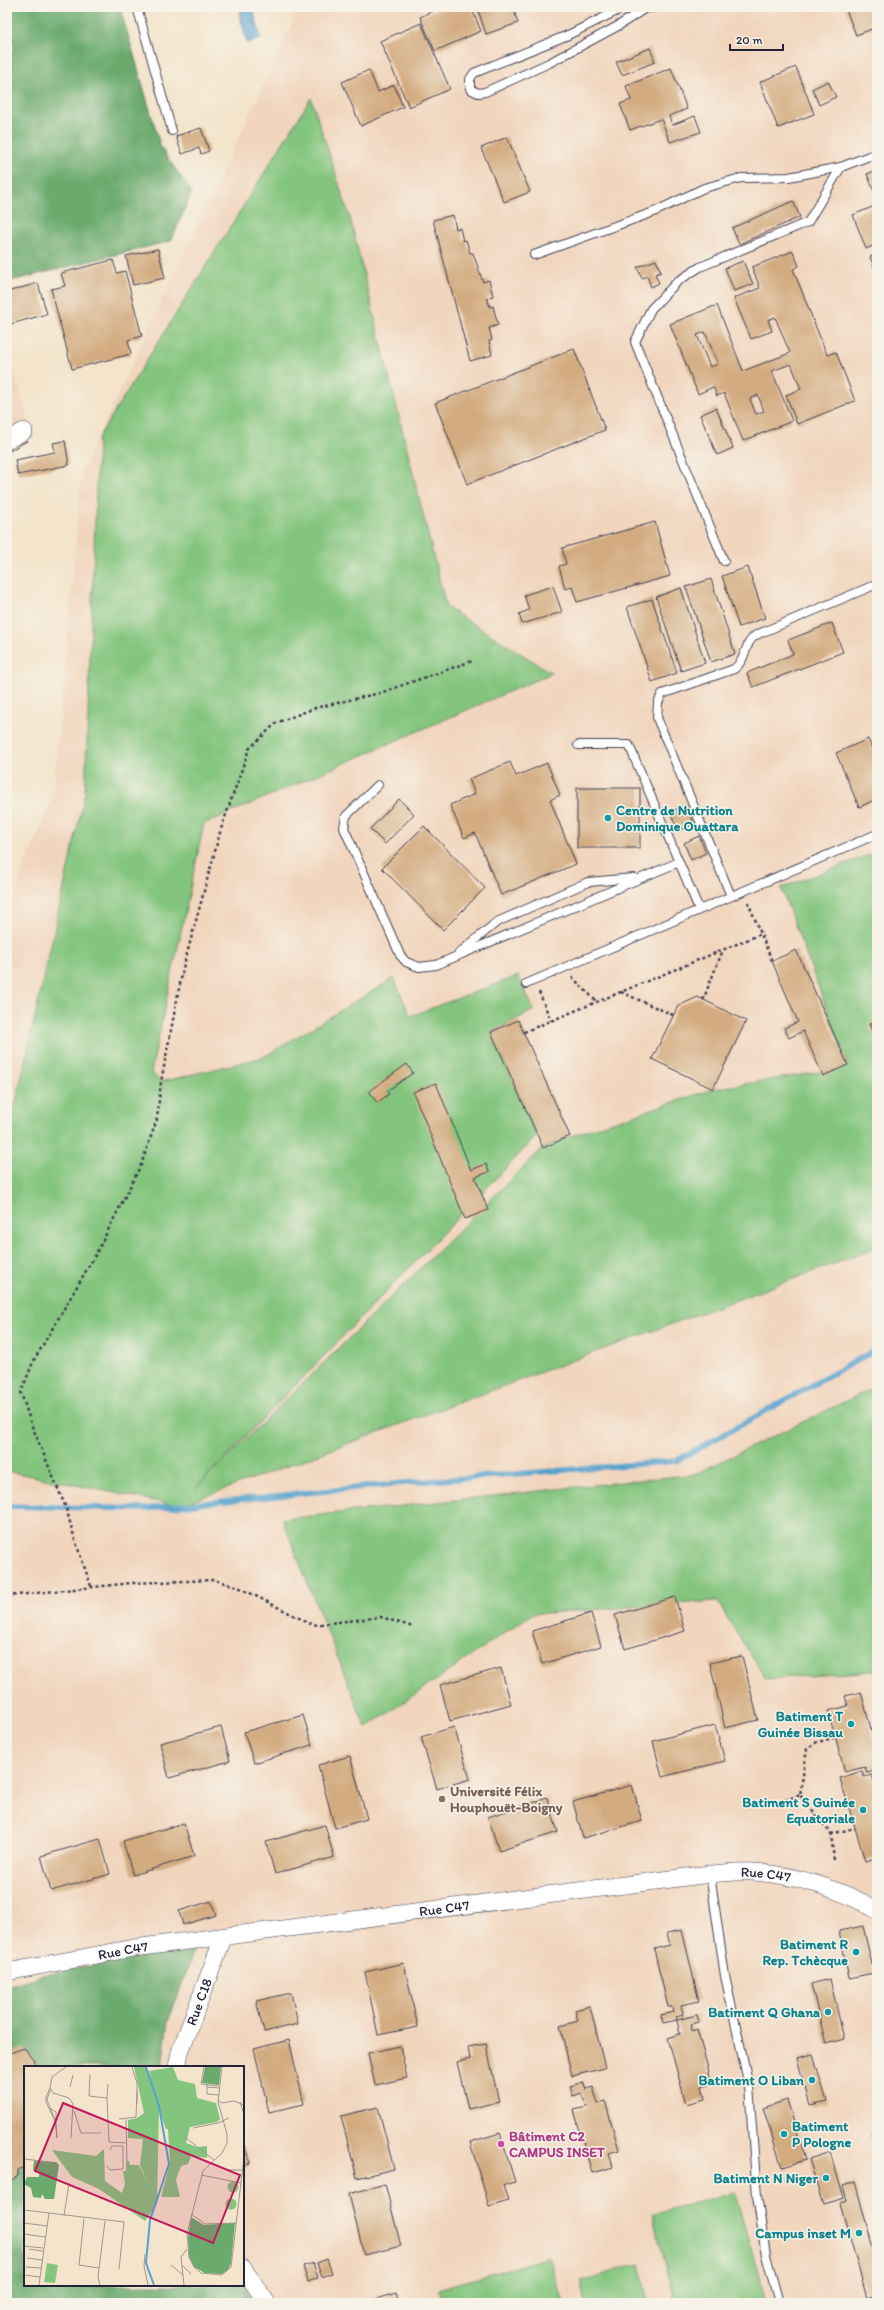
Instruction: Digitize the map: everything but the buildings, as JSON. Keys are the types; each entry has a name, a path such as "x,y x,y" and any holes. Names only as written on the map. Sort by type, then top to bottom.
{"street":[{"path":"7,440 24,431"},
{"name":"Rue C47","path":"7,1972 134,1948 223,1938 710,1874 753,1872 790,1877 858,1899 877,1910"},
{"name":"Rue C18","path":"177,2066 180,2052 223,1938"},
{"path":"244,2269 267,2303"}],"lane":[{"path":"137,7 172,131"},
{"path":"625,7 568,35 474,73 470,79 470,89 478,93 485,92 549,63 647,8 658,7"},
{"path":"534,255 654,212 704,188 741,178 789,177 841,166 877,153"},
{"path":"724,561 635,342 651,309 678,281 700,267 808,222 841,166"},
{"path":"731,896 658,718 658,703 662,694 734,669 742,663 748,640 756,635 877,584"},
{"path":"578,744 629,745 699,910"},
{"path":"378,786 346,816 344,828 347,841 400,955 406,962 419,967 436,965 454,958 678,862"},
{"path":"526,984 877,834"},
{"path":"454,958 497,922 581,885 596,880 640,878"},
{"path":"710,1874 725,1976 749,2086 757,2196 764,2240 779,2303"}],"path":[{"path":"92,1586 75,1540 66,1508 32,1426 21,1393 33,1362 97,1252 141,1165 157,1119 161,1082 183,968 222,829 249,749 276,723 315,708 380,694 472,661"},
{"path":"743,891 772,961"},
{"path":"524,1032 761,934"},
{"path":"703,1000 723,950"},
{"path":"563,968 597,1002"},
{"path":"534,981 551,1021"},
{"path":"620,992 674,1015"},
{"path":"7,1596 92,1586 186,1580 214,1580 236,1586 313,1626 381,1617 413,1627"},
{"path":"834,1860 831,1834 800,1795 807,1749 815,1743 836,1737"},
{"path":"785,1800 800,1795"},
{"path":"831,1834 855,1828"}],"shaded area":[{"path":"312,7 877,7 877,2303 7,2303 7,927 19,881 53,797 82,471 296,15"},
{"path":"7,348 29,422 7,430"}],"green space":[{"path":"8,7 120,7 161,148 192,193 171,241 7,282 7,53 14,51"},
{"path":"311,98 350,218 446,607 552,673 204,824 151,1072 161,1082 264,1057 394,978 410,1016 518,976 534,1010 491,1032 537,1136 195,1489 543,1148 570,1136 713,1089 839,1069 848,1065 781,888 877,852 877,1248 179,1506 7,1471 7,1142 85,793 98,438"},
{"path":"877,1386 877,1682 875,1671 766,1679 717,1601 532,1614 366,1728 282,1519 695,1474"},
{"path":"195,1948 168,2022 162,2066 24,2066 24,2286 244,2286 256,2303 7,2303 7,1986 49,1973"},
{"path":"736,2192 766,2303 676,2303 652,2214"},
{"path":"549,2257 563,2303 442,2303 438,2289"},
{"path":"639,2264 650,2303 586,2303 580,2281"}],"water":[{"path":"253,8 261,39 247,43 239,12"}],"waterway":[{"path":"7,1506 145,1509 404,1483 676,1461 877,1349"}],"place":[{"name":"Centre de Nutrition Dominique Ouattara","path":"608,818"},
{"name":"Batiment T Guinée Bissau","path":"851,1724"},
{"name":"Université Félix Houphouët-Boigny","path":"442,1799"},
{"name":"Batiment S Guinée Equatoriale","path":"863,1810"},
{"name":"Batiment R Rep. Tchècque","path":"856,1952"},
{"name":"Batiment Q Ghana","path":"828,2012"},
{"name":"Batiment O Liban","path":"812,2080"},
{"name":"Batiment P Pologne","path":"784,2134"},
{"name":"Bâtiment C2 CAMPUS INSET","path":"501,2144"},
{"name":"Batiment N Niger","path":"826,2178"},
{"name":"Campus inset M","path":"859,2233"}]}
